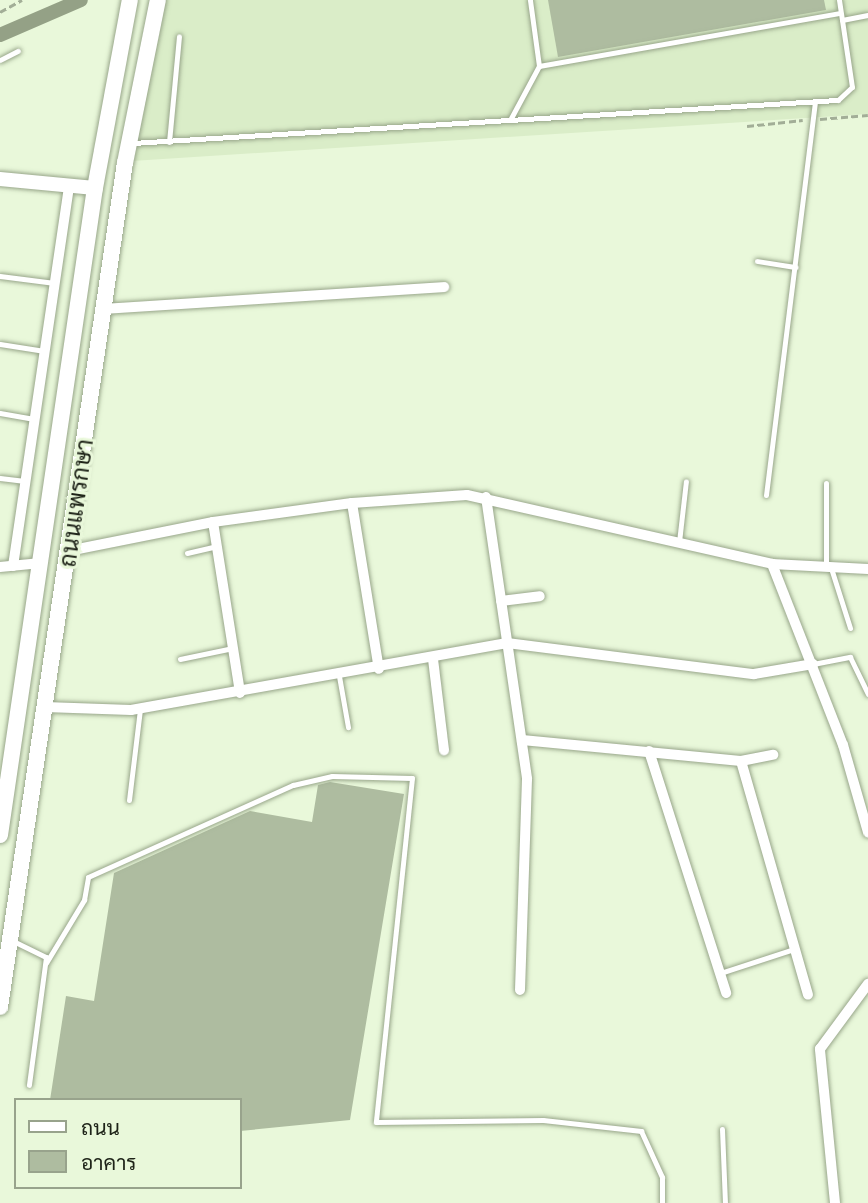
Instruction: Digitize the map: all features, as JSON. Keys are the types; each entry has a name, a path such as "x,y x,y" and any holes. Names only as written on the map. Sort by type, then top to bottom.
{"main road":[{"name":"ถนนแพรกษา","path":"0,1007 5,939 45,707 129,143 158,0"},
{"name":"ถนนแพรกษา","path":"0,835 95,188 129,4"}],"street":[{"path":"0,179 95,188"},
{"path":"13,566 69,187"},
{"path":"104,309 444,287"},
{"path":"68,551 213,522 352,503 486,496 772,564 868,569"},
{"path":"486,496 527,779 520,990"},
{"path":"352,503 379,669"},
{"path":"213,522 240,694"},
{"path":"0,567 41,563"},
{"path":"772,564 813,664 868,832"},
{"path":"501,601 540,596"},
{"path":"45,707 140,709 240,694 508,643 754,674 813,664"},
{"path":"433,659 444,750"},
{"path":"522,740 741,761 773,755"},
{"path":"649,751 726,993"},
{"path":"741,761 808,995"},
{"path":"835,1203 820,1049 868,984"}],"lane":[{"path":"510,120 539,66 530,0"},
{"path":"129,143 815,101 847,96 852,87 838,0"},
{"path":"539,66 841,16 868,15"},
{"path":"169,142 180,36"},
{"path":"0,61 18,51"},
{"path":"766,495 815,101"},
{"path":"757,261 796,267"},
{"path":"0,276 55,283"},
{"path":"0,344 44,351"},
{"path":"0,413 35,419"},
{"path":"0,478 26,481"},
{"path":"679,542 686,481"},
{"path":"826,483 829,568 850,628"},
{"path":"187,553 217,546"},
{"path":"180,659 233,648"},
{"path":"813,664 850,657 868,694"},
{"path":"339,676 348,726"},
{"path":"129,800 140,709"},
{"path":"46,963 85,900 88,877 293,785 332,776 412,778 376,1122 543,1120 641,1131 662,1177 662,1203"},
{"path":"5,939 43,951 46,963 29,1085"},
{"path":"720,973 794,949"},
{"path":"722,1129 724,1203"}],"path":[{"path":"0,12 22,0"}],"shaded area":[{"path":"164,0 868,0 868,114 132,161"}],"building":[{"path":"548,0 824,0 826,10 558,57"},
{"path":"330,782 404,794 350,1120 242,1131 242,1098 50,1098 66,996 94,1001 114,873 250,811 312,822 318,785"}],"waterway":[{"path":"0,35 81,0"}]}
